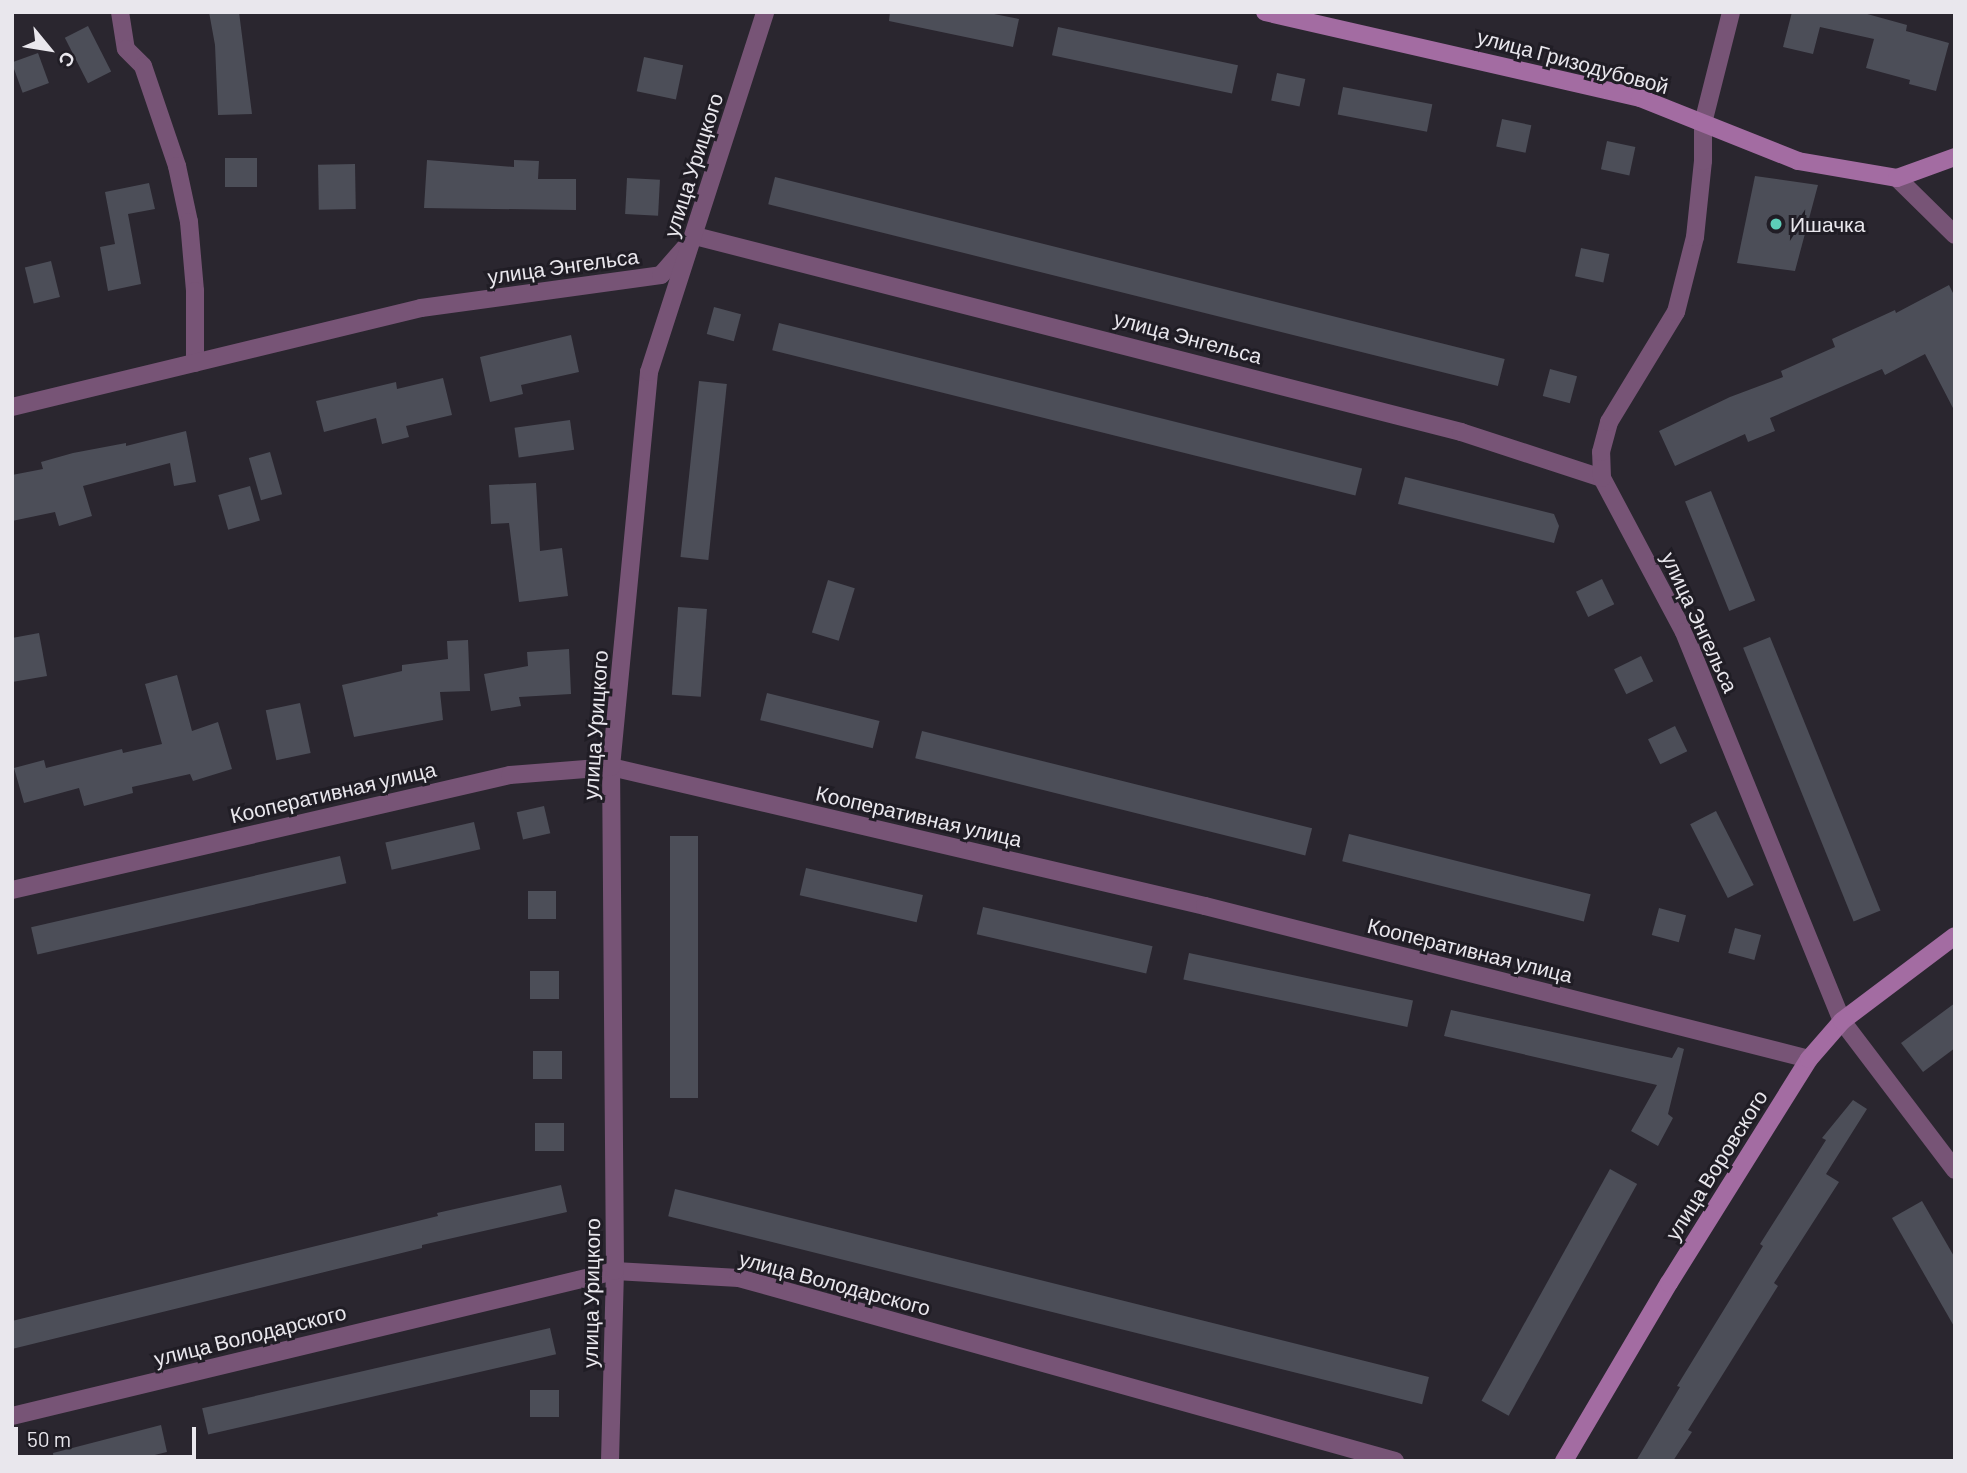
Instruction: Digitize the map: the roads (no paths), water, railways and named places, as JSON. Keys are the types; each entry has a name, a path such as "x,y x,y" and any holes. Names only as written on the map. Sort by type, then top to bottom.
{"street":[{"path":"120,12 126,50 143,66 180,177 189,222 195,291 195,363"},
{"name":"улица Урицкого","path":"610,1461 615,1271 611,767 649,372 765,12"},
{"name":"улица Гризодубовой","path":"1265,12 1640,98 1798,160 1897,178"},
{"path":"1602,478 1601,452 1609,422 1676,312 1695,237 1703,161 1703,123 1731,12"},
{"path":"1955,158 1897,178 1955,235"},
{"name":"улица Энгельса","path":"12,407 421,308 661,275 695,236 1461,432 1602,478 1684,632 1842,1021 1955,1170"},
{"name":"Кооперативная улица","path":"12,890 510,775 611,767 1205,906 1810,1059"},
{"name":"улица Воровского","path":"1564,1461 1669,1283 1810,1059 1842,1021 1955,936"},
{"name":"улица Володарского","path":"12,1416 615,1271 739,1278 1395,1461"}],"place":[{"name":"Ишачка","path":"1776,224"}]}
